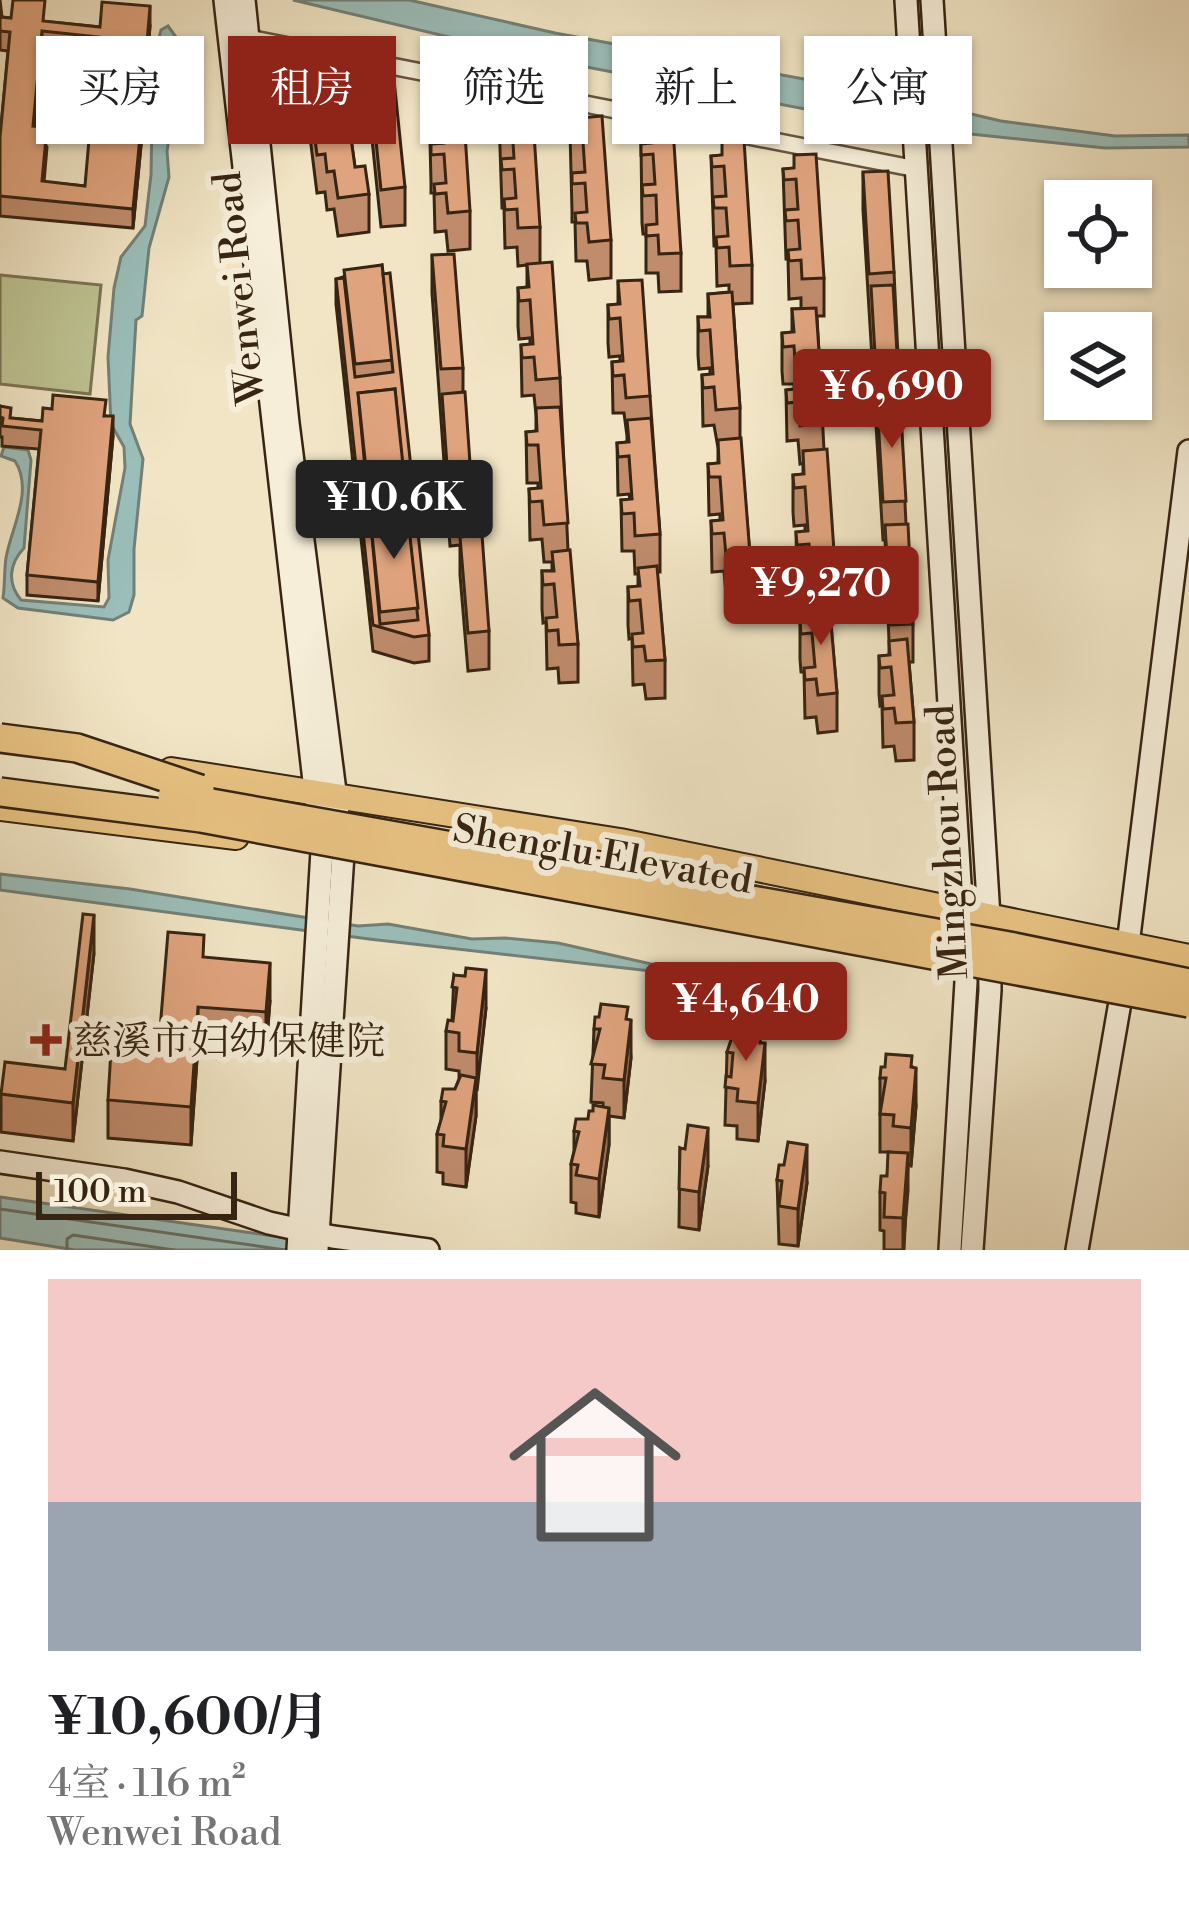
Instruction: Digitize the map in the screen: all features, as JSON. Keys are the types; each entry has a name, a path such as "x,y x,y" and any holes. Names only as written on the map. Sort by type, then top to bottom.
{"highway":[{"path":"0,742 77,748 261,810"},
{"name":"Shenglu Elevated","path":"0,773 261,810 1189,983"},
{"name":"Shenglu Elevated","path":"0,792 201,818 1189,1001"}],"main road":[{"name":"Wenwei Road","path":"225,0 333,853"},
{"name":"Wenwei Road","path":"244,0 248,36"},
{"name":"Mingzhou Road","path":"906,0 966,982 950,1250"},
{"name":"Mingzhou Road","path":"932,0 989,916 990,990 972,1250"},
{"name":"Wenwei Road","path":"259,144 325,793"},
{"path":"1077,1250 1124,985 1188,465"},
{"path":"0,742 620,841 1189,957"},
{"path":"0,808 333,853 970,954 1189,1001"},
{"path":"298,1250 333,853"},
{"path":"317,1250 333,853"},
{"path":"0,1162 124,1180 333,1237 428,1250"}],"street":[{"path":"396,67 917,169"}],"green space":[{"path":"0,275 101,285 90,394 0,384"}],"water":[{"path":"293,0 409,0 571,36 445,36"},
{"path":"168,26 175,36 160,36"},
{"path":"588,39 612,44 612,72 588,67"},
{"path":"780,75 804,79 804,109 780,104"},
{"path":"972,114 1115,136 1189,135 1189,147 1105,148 972,134"},
{"path":"152,144 168,144 169,177 149,248 142,316 136,320 130,424 143,459 129,612 113,620 18,608 3,598 6,558 22,485 15,461 1,456 4,447 28,450 31,460 24,548 12,574 16,594 21,600 104,607 109,598 108,560 125,468 124,447 111,424 108,357 114,288 121,257 145,226"},
{"path":"0,874 130,889 358,926 388,924 472,939 558,943 665,967 668,973 0,890"},
{"path":"0,1197 344,1250 75,1250 0,1238"}],"building":[{"path":"13,0 45,0 43,21 100,27 102,2 150,6 148,36 42,31 36,36 33,126 36,144 45,144 42,181 85,186 89,144 139,144 133,209 0,196 10,32 0,31 0,17 11,18"},
{"path":"396,99 405,187 381,190 376,144 396,144"},
{"path":"602,116 611,240 589,242 587,223 576,223 575,213 587,212 585,183 572,184 572,173 585,172 588,117"},
{"path":"316,144 352,144 355,167 365,166 369,194 338,198 334,171 327,172 325,154 317,155"},
{"path":"431,144 466,144 470,211 448,213 446,193 435,194 434,184 446,183 444,154 431,155"},
{"path":"513,144 535,144 540,227 518,228 517,209 505,210 504,199 516,198 514,169 502,170 501,159 514,158"},
{"path":"641,144 674,144 681,253 659,254 658,235 646,236 646,225 657,224 656,195 643,196 642,185 655,184 653,154 641,155"},
{"path":"722,144 744,144 752,265 730,266 729,247 717,248 716,237 728,236 726,208 714,208 713,197 726,196 724,166 712,167 711,156 722,155"},
{"path":"816,154 824,278 802,279 801,260 789,261 788,250 800,249 798,220 786,221 785,210 798,209 796,179 784,180 783,169 794,168 794,155"},
{"path":"888,171 894,272 869,274 863,172"},
{"path":"454,254 463,368 441,369 432,255"},
{"path":"552,262 560,378 536,380 534,357 522,358 521,345 533,344 530,300 519,301 518,288 529,287 527,264"},
{"path":"382,265 393,360 355,364 344,270"},
{"path":"390,273 429,635 414,637 373,625 336,279 344,278 355,377 393,372 383,274","holes":["395,389 405,496 368,500 358,393","407,511 418,620 380,624 370,515"]},
{"path":"642,280 650,396 626,398 624,375 613,376 612,362 623,361 620,318 609,319 608,305 620,304 618,281"},
{"path":"893,285 899,387 877,388 871,286"},
{"path":"732,292 740,408 716,410 714,387 703,388 702,375 713,374 710,330 699,331 698,317 710,317 708,294"},
{"path":"816,308 824,424 800,426 798,402 787,403 786,390 797,389 794,346 783,347 782,333 794,332 792,309"},
{"path":"395,389 405,484 368,488 358,393"},
{"path":"465,392 473,506 450,508 442,394"},
{"path":"53,395 106,400 104,416 113,416 98,582 27,575 41,430 2,426 0,406 11,408 10,418 42,421 43,408 52,409"},
{"path":"900,399 906,501 883,502 877,401"},
{"path":"560,407 568,523 544,525 542,501 530,502 529,489 541,488 538,445 527,445 526,432 537,431 536,408"},
{"path":"651,418 660,534 635,536 634,513 622,514 621,500 632,499 629,456 618,457 617,443 629,442 627,420"},
{"path":"741,438 750,555 726,556 724,533 712,534 711,521 723,520 720,477 709,477 708,464 719,463 718,440"},
{"path":"827,449 835,566 811,567 809,544 797,545 796,532 808,531 805,487 794,488 793,475 804,474 803,451"},
{"path":"407,511 418,608 380,612 370,515"},
{"path":"908,524 913,624 891,625 885,525"},
{"path":"482,535 489,631 468,633 460,537"},
{"path":"570,550 578,644 559,645 558,630 547,631 546,618 557,617 554,584 543,585 542,571 554,571 552,552"},
{"path":"657,566 665,660 646,661 644,646 633,647 632,634 643,633 640,600 629,601 628,587 640,586 638,568"},
{"path":"829,600 837,693 818,695 816,679 805,680 804,668 815,667 812,633 801,634 800,621 812,620 810,602"},
{"path":"907,639 914,722 896,723 894,708 883,709 882,696 894,695 891,667 880,668 879,656 890,655 889,641"},
{"path":"83,914 94,915 73,1103 1,1094 5,1062 65,1069"},
{"path":"168,932 204,935 203,957 270,963 266,1012 198,1007 191,1107 108,1100 111,1050 158,1054"},
{"path":"466,968 486,970 477,1053 459,1051 459,1033 446,1031 448,1020 453,1021 454,975 465,976"},
{"path":"601,1004 628,1007 626,1019 631,1020 624,1080 603,1078 605,1065 591,1064 600,1029 594,1029 595,1017 599,1017"},
{"path":"735,1028 761,1031 760,1043 765,1043 758,1103 737,1101 738,1089 725,1087 726,1076 731,1077 733,1053 727,1052"},
{"path":"886,1054 912,1056 911,1067 916,1068 911,1128 893,1126 894,1115 880,1114 886,1078 880,1078 881,1067 885,1067"},
{"path":"461,1075 476,1078 466,1149 443,1146 444,1135 437,1134 446,1102 441,1101 443,1089 455,1089"},
{"path":"593,1105 609,1108 599,1179 576,1175 578,1165 571,1164 579,1132 574,1131 576,1119 588,1119"},
{"path":"688,1125 708,1128 699,1192 679,1189 680,1148 685,1149"},
{"path":"788,1142 807,1145 798,1209 779,1206 779,1165 784,1165"},
{"path":"888,1152 908,1153 903,1218 884,1217 885,1193 880,1192 881,1176 887,1176"}],"place":[{"name":"慈溪市妇幼保健院","path":"46,1040"}]}
